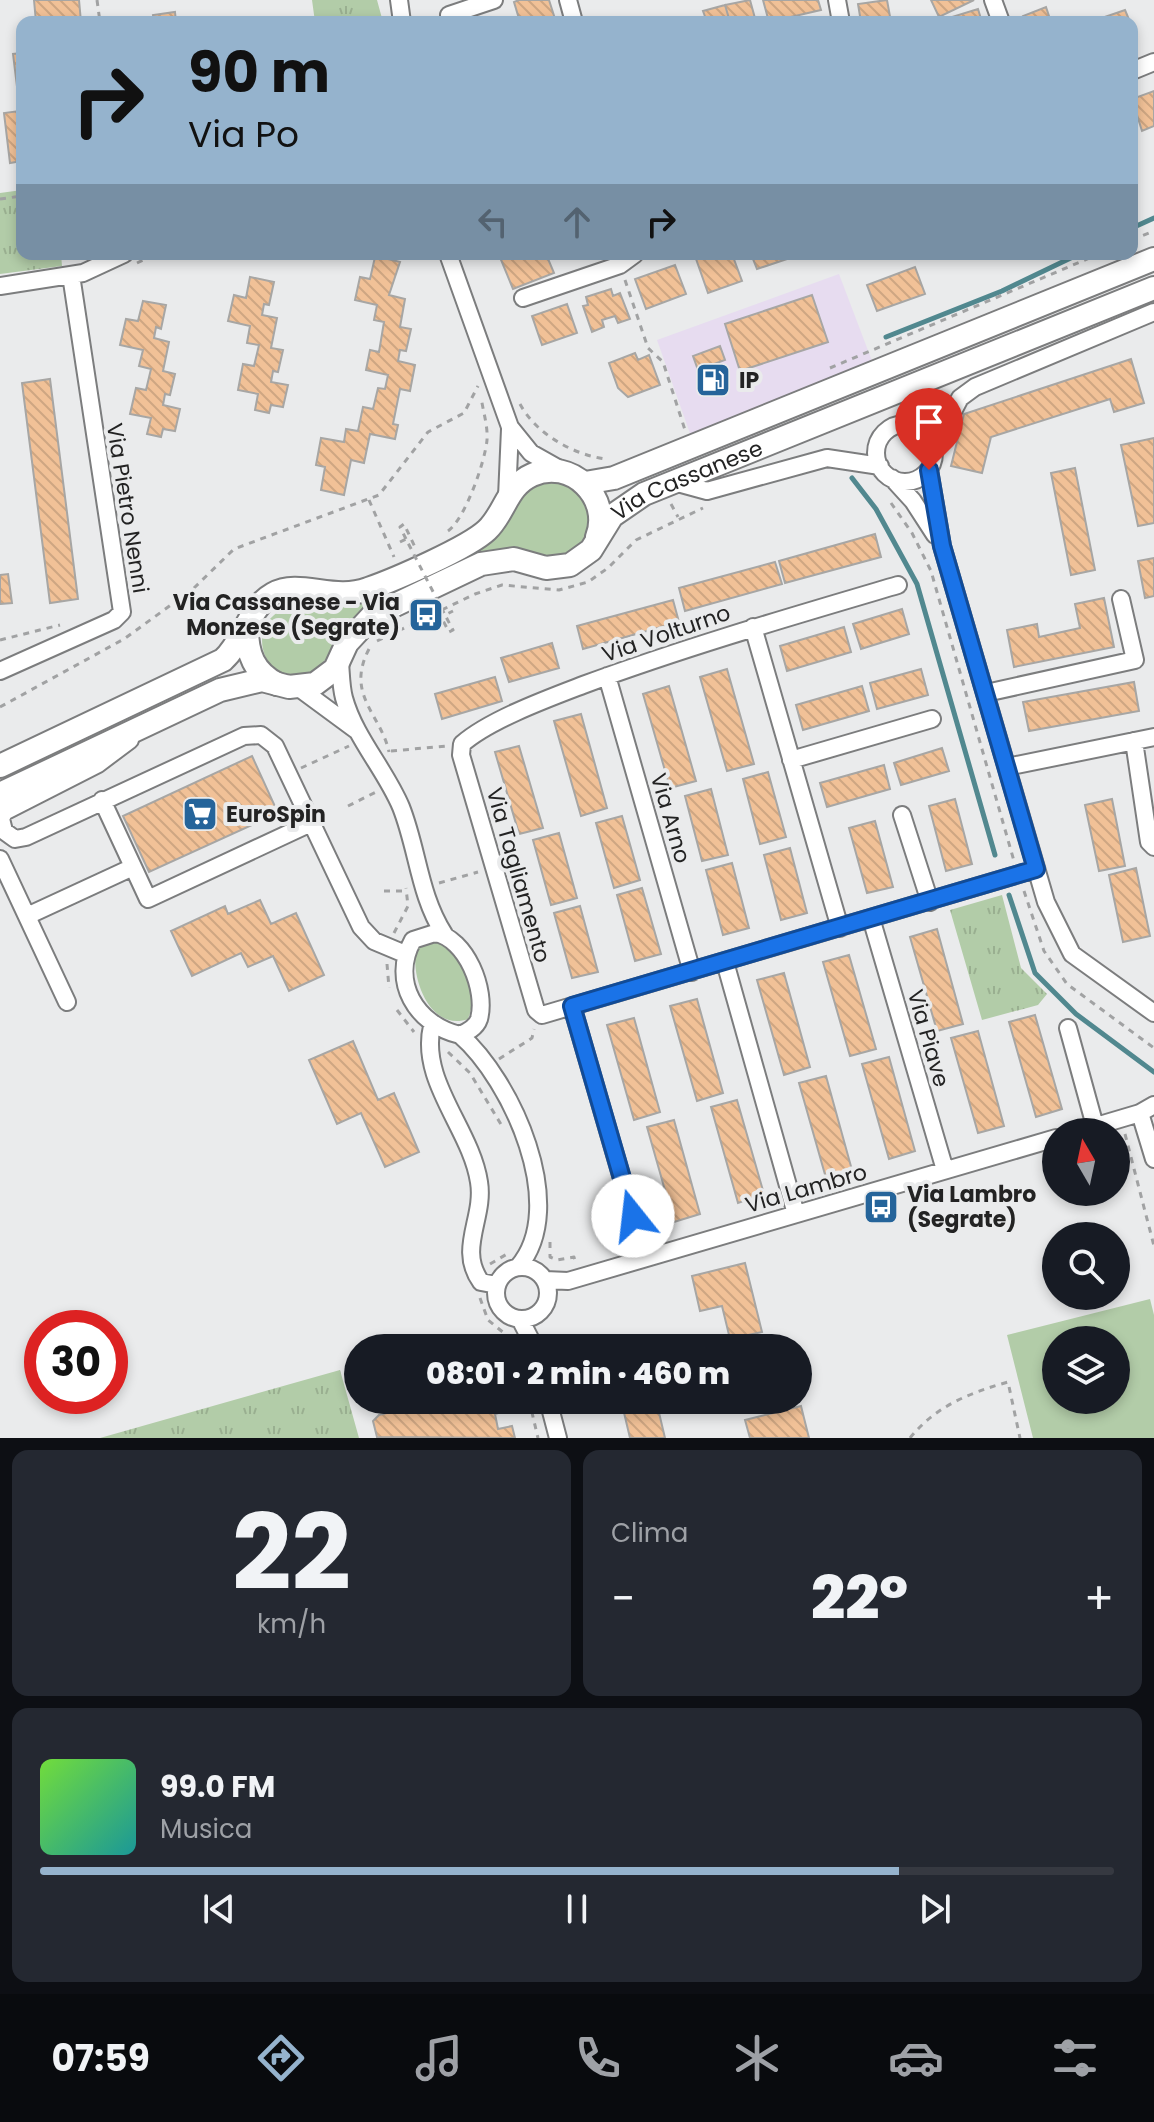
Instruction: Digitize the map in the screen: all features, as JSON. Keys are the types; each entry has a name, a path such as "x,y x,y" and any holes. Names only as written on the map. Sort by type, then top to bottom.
{"main road":[{"name":"Via Cassanese","path":"585,483 614,478 1154,259"},
{"name":"Via Cassanese","path":"2,806 158,719 220,690 262,680 288,686 322,680 340,662 347,643 372,616 481,564 514,559 546,568 570,565 583,557 612,516 625,504 672,491 1154,288"},
{"path":"0,766 223,660 237,647 259,605 279,591 296,588 344,595 367,589 477,537 497,518 507,499 529,476 546,471 564,472 585,483 596,498 601,515 596,540"},
{"path":"247,629 252,660 261,674 288,686"}],"street":[{"path":"449,15 476,10 494,0"},
{"path":"0,286 71,275 109,260"},
{"path":"450,260 510,427 511,465 507,499"},
{"path":"523,298 627,260"},
{"name":"Via Pietro Nenni","path":"0,671 114,620 122,612 71,275"},
{"path":"1154,312 975,387 960,398 934,448 929,470 942,546 1046,902 1072,954 1154,1013"},
{"path":"934,448 924,431 916,426 896,426 881,438 877,447 885,479 927,520 942,546"},
{"path":"510,427 531,453 564,472"},
{"path":"672,491 707,491 827,458 885,479 908,482 929,470"},
{"name":"Via Volturno","path":"461,747 540,701 607,676 753,627 898,585"},
{"path":"986,693 1135,660 1121,599"},
{"path":"753,627 840,928"},
{"path":"340,662 343,697 355,739"},
{"name":"Via Arno","path":"607,676 692,972"},
{"path":"288,686 355,739 384,755 425,898 444,934 464,955 477,985 479,1020 465,1033"},
{"path":"791,760 932,719"},
{"path":"2,806 4,831 20,839 252,734 271,742 361,927 374,941 409,947 425,934 444,934"},
{"path":"1007,767 1154,737"},
{"path":"1134,741 1149,842 1154,847"},
{"name":"Via Tagliamento","path":"461,747 492,869 538,1013"},
{"path":"102,800 148,899 311,823"},
{"path":"902,815 930,902"},
{"path":"0,859 67,1002"},
{"path":"27,916 133,867"},
{"path":"538,1013 542,1015 692,972 1036,869"},
{"path":"425,898 409,947 404,978 409,995 432,1026 465,1033 474,1047 477,1069 516,1114 535,1167 538,1190 529,1250 518,1267 502,1275 497,1285 499,1307 508,1315 527,1317"},
{"name":"Via Piave","path":"871,918 945,1170"},
{"path":"725,962 796,1214"},
{"path":"572,1006 645,1258"},
{"path":"432,1026 428,1043 434,1072 471,1151 480,1186 469,1254 471,1268 481,1282 497,1285"},
{"path":"1068,1028 1093,1118"},
{"path":"1124,1118 1147,1109 1154,1159"},
{"name":"Via Lambro","path":"543,1283 574,1279 1042,1142"},
{"path":"529,1250 543,1283 527,1317 532,1334"},
{"path":"518,1267 543,1283"},
{"path":"552,1414 558,1438"}],"path":[{"path":"444,16 449,15"},
{"path":"826,370 1085,260"},
{"path":"620,265 648,348 663,362 685,430 672,436"},
{"path":"0,707 124,639 193,589 234,549 379,495 428,432 464,413 478,386 486,422 484,453 459,517 444,534"},
{"path":"516,397 528,419 550,437 594,457 615,459"},
{"path":"885,479 931,571 1018,874 1044,951 1067,984 1154,1048"},
{"path":"672,491 678,517"},
{"path":"369,500 393,558 405,553"},
{"path":"461,747 384,755 363,699 361,665 378,639 502,585 559,590 588,582 608,568 636,540 678,517 703,508"},
{"path":"415,547 404,524 400,527 453,630 449,632 438,611"},
{"path":"400,542 406,539"},
{"path":"445,615 453,611 451,606"},
{"path":"288,774 355,739"},
{"path":"348,806 376,792"},
{"path":"477,1069 532,1038 538,1013"},
{"path":"1130,1154 1154,1246"},
{"path":"533,1230 551,1233 550,1257 557,1260 574,1257 574,1279"},
{"path":"910,1438 922,1424 963,1395 1008,1382 1020,1438"},
{"path":"532,1414 538,1438"}],"shaded area":[{"path":"839,274 872,361 692,439 657,340"}],"green space":[{"path":"312,0 377,0 381,16 314,16"},
{"path":"16,191 16,260 62,260 62,266 0,274 0,193"},
{"path":"556,480 574,487 588,503 590,531 583,545 554,561 518,551 366,611 347,626 320,667 301,678 290,677 276,669 266,658 262,643 264,628 281,610 339,604 374,592 446,551 533,484"},
{"path":"1002,895 1021,968 1047,994 1038,1005 982,1020 950,910"},
{"path":"439,936 467,974 472,995 468,1019 454,1021 442,1017 432,1009 419,983 415,954 418,942"},
{"path":"1150,1299 1154,1315 1154,1438 1033,1438 1007,1335 1042,1326 1042,1414 1130,1414 1130,1326 1043,1326 1106,1310 1130,1310 1130,1304"},
{"path":"340,1370 344,1384 344,1414 352,1414 359,1438 100,1438"}],"building":[{"path":"34,0 79,0 80,16 35,16"},
{"path":"549,0 554,16 518,16 514,2"},
{"path":"750,0 754,16 728,16 725,5"},
{"path":"763,0 818,0 821,10 795,16 767,16"},
{"path":"887,0 890,16 860,16 858,4"},
{"path":"931,0 974,0 941,16"},
{"path":"725,5 728,16 705,16 703,11"},
{"path":"1046,7 1049,16 1023,16"},
{"path":"978,9 980,16 955,16"},
{"path":"1125,10 1128,16 1108,16"},
{"path":"175,12 175,16 153,16"},
{"path":"1154,91 1154,126 1142,131 1138,118 1138,97"},
{"path":"16,112 16,162 10,163 4,113"},
{"path":"374,260 400,262 389,295 405,299 400,327 411,329 406,351 400,350 398,361 415,365 410,391 400,389 393,424 398,425 395,439 370,434 364,463 351,460 344,495 321,490 325,467 316,465 321,438 344,442 346,429 358,431 363,407 373,409 378,388 385,389 388,375 366,370 370,350 379,352 384,322 374,320 377,305 355,300 360,277 370,279"},
{"path":"501,260 549,260 554,273 513,289"},
{"path":"696,260 734,260 742,281 708,293"},
{"path":"753,260 784,260 757,269"},
{"path":"675,265 686,294 646,309 635,279"},
{"path":"915,267 925,294 877,311 867,285"},
{"path":"250,277 274,282 269,305 264,304 262,315 277,318 271,348 283,350 278,372 273,371 271,382 288,385 283,407 271,405 269,413 255,410 258,394 238,390 243,364 254,366 259,345 247,343 250,326 228,321 234,295 246,298"},
{"path":"611,289 613,296 620,293 630,319 618,323 615,316 602,320 604,327 592,332 583,306 588,305 586,297"},
{"path":"812,295 828,342 740,371 725,324"},
{"path":"143,301 166,305 161,329 156,327 154,338 169,342 163,371 175,374 170,395 165,394 163,405 180,409 175,431 163,429 161,437 147,434 151,418 130,414 136,388 146,390 151,369 139,366 143,350 120,345 126,319 138,321"},
{"path":"567,304 577,333 542,345 532,316"},
{"path":"720,346 725,360 698,370 693,356"},
{"path":"635,353 638,360 649,355 660,385 628,397 618,388 609,363"},
{"path":"1131,359 1144,403 1114,412 1110,399 991,437 982,473 951,466 964,414"},
{"name":"IP","path":"717,370 723,385 708,391 702,375"},
{"path":"50,379 78,599 50,603 22,383"},
{"path":"1154,438 1154,523 1138,526 1121,445"},
{"path":"1075,468 1095,570 1071,575 1051,473"},
{"path":"875,534 881,557 785,583 779,561"},
{"path":"1154,558 1154,596 1145,598 1138,561"},
{"path":"775,562 782,584 685,611 679,588"},
{"path":"8,574 12,603 0,604 0,575"},
{"path":"1104,598 1114,647 1014,667 1007,630 1037,624 1039,637 1080,628 1075,604"},
{"path":"673,600 679,622 583,649 577,626"},
{"path":"902,609 909,634 861,649 853,624"},
{"path":"844,627 851,652 787,671 780,646"},
{"path":"552,643 559,668 509,682 501,658"},
{"path":"727,669 754,764 727,771 700,677"},
{"path":"921,669 928,695 877,709 870,683"},
{"path":"495,677 502,701 442,719 435,694"},
{"path":"1134,682 1139,711 1029,731 1023,702"},
{"path":"669,686 696,781 670,788 643,694"},
{"path":"862,686 869,711 803,730 796,705"},
{"path":"581,714 607,808 581,816 554,721"},
{"path":"519,746 543,828 519,834 495,752"},
{"path":"942,748 949,771 901,785 894,763"},
{"name":"EuroSpin","path":"252,756 278,813 149,872 123,816"},
{"path":"884,765 890,789 827,807 820,783"},
{"path":"768,772 786,837 760,844 743,779"},
{"path":"711,789 728,855 702,861 685,796"},
{"path":"955,799 972,864 946,871 929,806"},
{"path":"1112,799 1125,866 1099,871 1085,805"},
{"path":"622,816 640,880 614,888 596,823"},
{"path":"875,821 893,887 867,893 849,828"},
{"path":"559,833 577,898 551,905 533,840"},
{"path":"790,848 807,913 781,920 764,855"},
{"path":"732,863 749,928 723,935 706,870"},
{"path":"1136,868 1150,936 1123,942 1109,875"},
{"path":"642,888 661,954 635,961 617,895"},
{"path":"260,900 271,924 296,913 324,975 289,991 273,956 248,967 241,953 192,976 171,931 225,906 228,914"},
{"path":"580,906 598,972 572,978 554,913"},
{"path":"937,929 963,1024 937,1031 910,937"},
{"path":"849,955 876,1049 850,1056 823,962"},
{"path":"784,973 810,1067 784,1075 757,980"},
{"path":"697,999 723,1093 697,1101 670,1006"},
{"path":"1035,1015 1062,1109 1036,1117 1009,1022"},
{"path":"634,1018 660,1112 634,1120 607,1025"},
{"path":"978,1031 1004,1126 978,1133 951,1038"},
{"path":"353,1041 378,1100 394,1093 419,1152 385,1167 361,1113 337,1124 309,1060"},
{"path":"889,1057 915,1151 889,1159 862,1064"},
{"path":"826,1076 852,1170 826,1178 799,1083"},
{"path":"737,1100 764,1194 738,1203 711,1107"},
{"path":"674,1120 700,1214 674,1222 647,1127"},
{"path":"745,1263 762,1332 729,1334 722,1306 700,1311 692,1276"},
{"path":"495,1414 498,1429 512,1426 515,1438 377,1437 373,1421 379,1415"},
{"path":"624,1414 659,1414 665,1438 630,1438"},
{"path":"769,1414 803,1414 809,1438 750,1438 745,1420"}],"waterway":[{"path":"1138,225 1154,218"},
{"path":"886,337 1002,291 1067,260"},
{"path":"852,478 876,509 917,584 995,855"},
{"path":"1009,895 1035,973 1076,1014 1154,1072"}],"place":[{"name":"IP","path":"713,380"},
{"name":"Via Cassanese - Via Monzese (Segrate)","path":"426,615"},
{"name":"EuroSpin","path":"200,814"},
{"name":"Via Lambro (Segrate)","path":"881,1207"}],"route":[{"path":"633,1216 572,1006 1036,869 942,546 929,470"}]}
